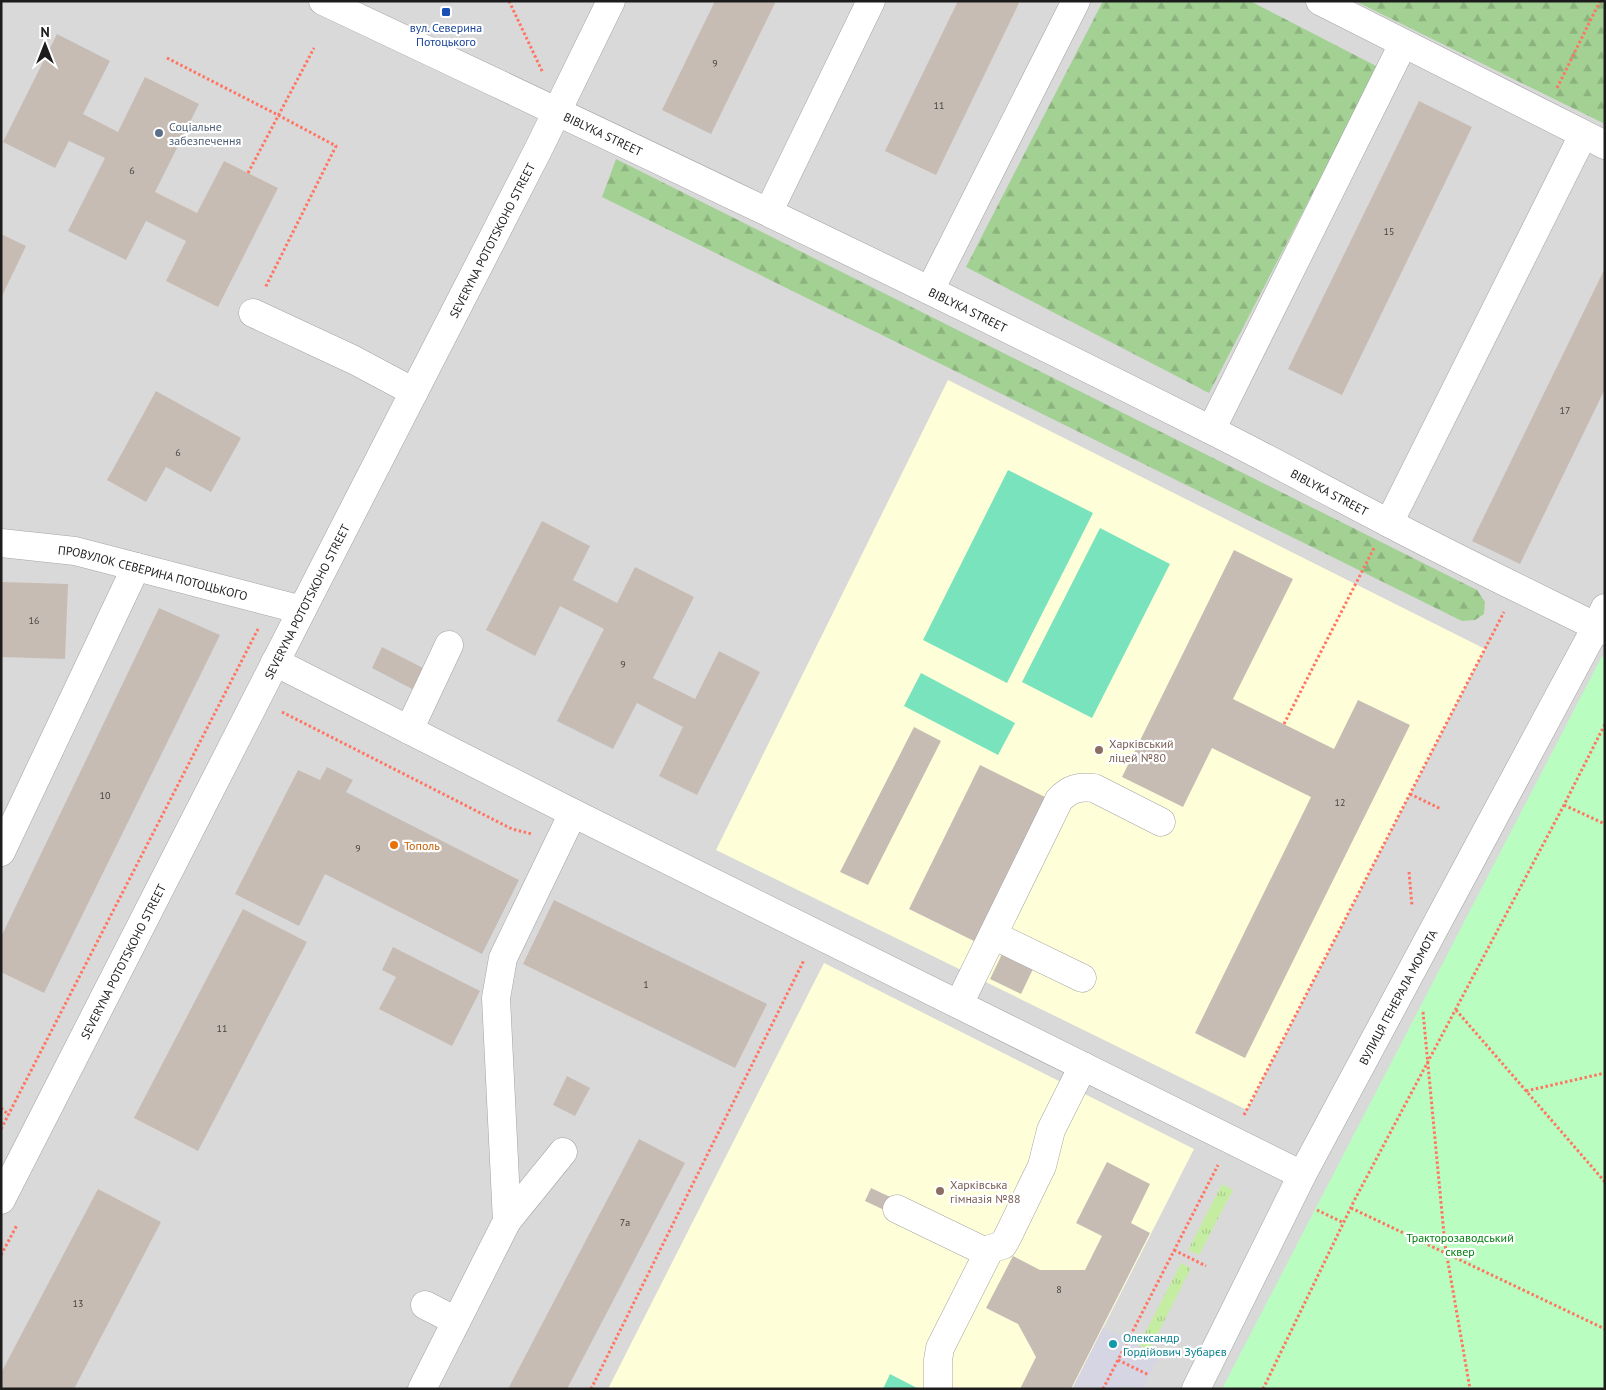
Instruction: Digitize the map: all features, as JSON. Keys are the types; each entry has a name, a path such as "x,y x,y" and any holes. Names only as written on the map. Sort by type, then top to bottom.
{"street":[{"name":"BIBLYKA STREET","path":"324,1 769,212 1211,430 1384,532 1540,600 1602,622"},
{"name":"SEVERYNA POTOTSKOHO STREET","path":"1,1200 558,111 612,1"},
{"path":"769,212 871,1"},
{"path":"930,290 1076,1"},
{"path":"1320,1 1594,140 1384,532"},
{"path":"1211,430 1403,44"},
{"path":"254,313 354,360 414,392"},
{"name":"ПРОВУЛОК СЕВЕРИНА ПОТОЦЬКОГО","path":"1,543 74,551 302,610"},
{"path":"1,852 136,567"},
{"name":"ВУЛИЦЯ ГЕНЕРАЛА МОМОТА","path":"1196,1389 1302,1175 1602,622"},
{"path":"409,730 448,645"},
{"path":"275,662 573,813 1302,1175"},
{"path":"959,1004 1059,800 1065,793 1085,787 1094,788 1161,822"},
{"path":"507,1221 497,990 503,958 573,813"},
{"path":"993,935 1082,978"},
{"path":"938,1389 940,1348 990,1249 1003,1245 1008,1236 1042,1166 1051,1130 1083,1066"},
{"path":"422,1389 507,1221 563,1152"},
{"path":"898,1209 988,1253"},
{"path":"425,1306 456,1321"}],"path":[{"path":"509,1 544,74"},
{"path":"1543,115 1600,1"},
{"path":"248,173 314,48"},
{"path":"167,58 278,114 336,146 254,313"},
{"path":"1284,724 1384,532"},
{"path":"1242,1118 1508,605"},
{"path":"1263,1389 1351,1208 1564,806 1605,724"},
{"path":"1410,794 1441,809"},
{"path":"1564,806 1605,824"},
{"path":"1409,872 1413,911"},
{"path":"591,1389 817,934"},
{"path":"1422,1007 1445,1245 1470,1389"},
{"path":"1456,1010 1605,1182"},
{"path":"1526,1091 1605,1073"},
{"path":"1,1108 9,1114"},
{"path":"1103,1389 1220,1162"},
{"path":"1351,1208 1605,1329"},
{"path":"1174,1250 1206,1266"},
{"path":"1118,1360 1149,1375"}],"shaded area":[{"path":"1,1 1605,1 1605,1389 1,1389"},
{"name":"Харківський ліцей №80","path":"948,380 1485,649 1247,1110 716,850"},
{"name":"Харківська гімназія №88","path":"824,963 1194,1149 1072,1389 608,1389"},
{"path":"1103,1328 1159,1356 1142,1389 1072,1389"}],"green space":[{"path":"1103,1 1250,1 1378,67 1209,393 966,267"},
{"path":"1355,1 1605,1 1605,124"},
{"path":"616,159 1477,590 1485,602 1484,614 1475,620 1462,621 602,197"},
{"path":"1008,470 1093,513 1007,683 923,640"},
{"path":"1100,528 1170,564 1092,718 1022,682"},
{"name":"Тракторозаводський сквер","path":"1602,656 1605,657 1605,1389 1222,1389"},
{"path":"921,673 1015,723 998,755 904,706"},
{"path":"1222,1184 1233,1190 1199,1255 1188,1250"},
{"path":"1181,1263 1191,1268 1149,1351 1139,1345"},
{"path":"890,1374 919,1389 883,1389"}],"building":[{"path":"715,1 776,1 711,134 662,110"},
{"path":"958,1 1020,1 936,175 885,151"},
{"path":"57,34 110,61 83,114 118,132 145,77 199,104 155,192 197,213 224,161 278,188 218,307 166,281 186,241 146,221 126,260 68,231 105,158 69,141 55,168 3,142"},
{"path":"1419,101 1472,127 1342,395 1288,369"},
{"path":"1,234 26,246 1,298"},
{"path":"1605,268 1605,389 1520,564 1472,541"},
{"path":"156,391 241,438 211,492 166,467 146,502 107,480"},
{"path":"542,521 590,546 573,580 617,603 635,567 694,597 653,678 695,699 719,651 760,672 697,795 659,776 683,727 637,703 613,749 557,721 604,629 560,606 535,656 486,630"},
{"path":"1234,550 1293,579 1233,699 1334,749 1358,700 1410,725 1245,1058 1195,1033 1311,797 1212,748 1183,807 1122,777"},
{"path":"1,582 68,584 65,659 1,657"},
{"path":"159,608 220,635 44,993 1,972 1,937"},
{"path":"382,647 425,669 414,690 372,668"},
{"path":"914,727 941,741 868,885 840,872"},
{"path":"980,765 1047,798 976,942 909,909"},
{"path":"327,767 353,780 346,792 519,880 482,954 325,874 299,926 235,894 298,770 320,780"},
{"path":"554,900 767,1004 735,1068 523,964"},
{"path":"243,909 307,942 198,1151 134,1118"},
{"path":"393,947 480,991 452,1046 379,1009 396,977 382,970"},
{"path":"1003,952 1034,967 1021,994 990,979"},
{"path":"567,1076 590,1088 575,1116 553,1105"},
{"path":"639,1139 685,1163 567,1389 508,1389"},
{"path":"1107,1162 1150,1184 1131,1223 1150,1233 1071,1389 1020,1389 1036,1357 1018,1324 986,1308 1013,1256 1040,1270 1085,1270 1102,1236 1076,1223"},
{"path":"871,1188 901,1202 895,1215 865,1201"},
{"path":"98,1189 161,1222 74,1389 1,1389 1,1373"}],"place":[{"name":"вул. Северина Потоцького","path":"446,12"},
{"name":"Соціальне забезпечення","path":"159,133"},
{"name":"Харківський ліцей №80","path":"1099,750"},
{"name":"Тополь","path":"394,845"},
{"name":"Харківська гімназія №88","path":"940,1191"},
{"name":"Олександр Гордійович Зубарєв","path":"1113,1344"}]}
